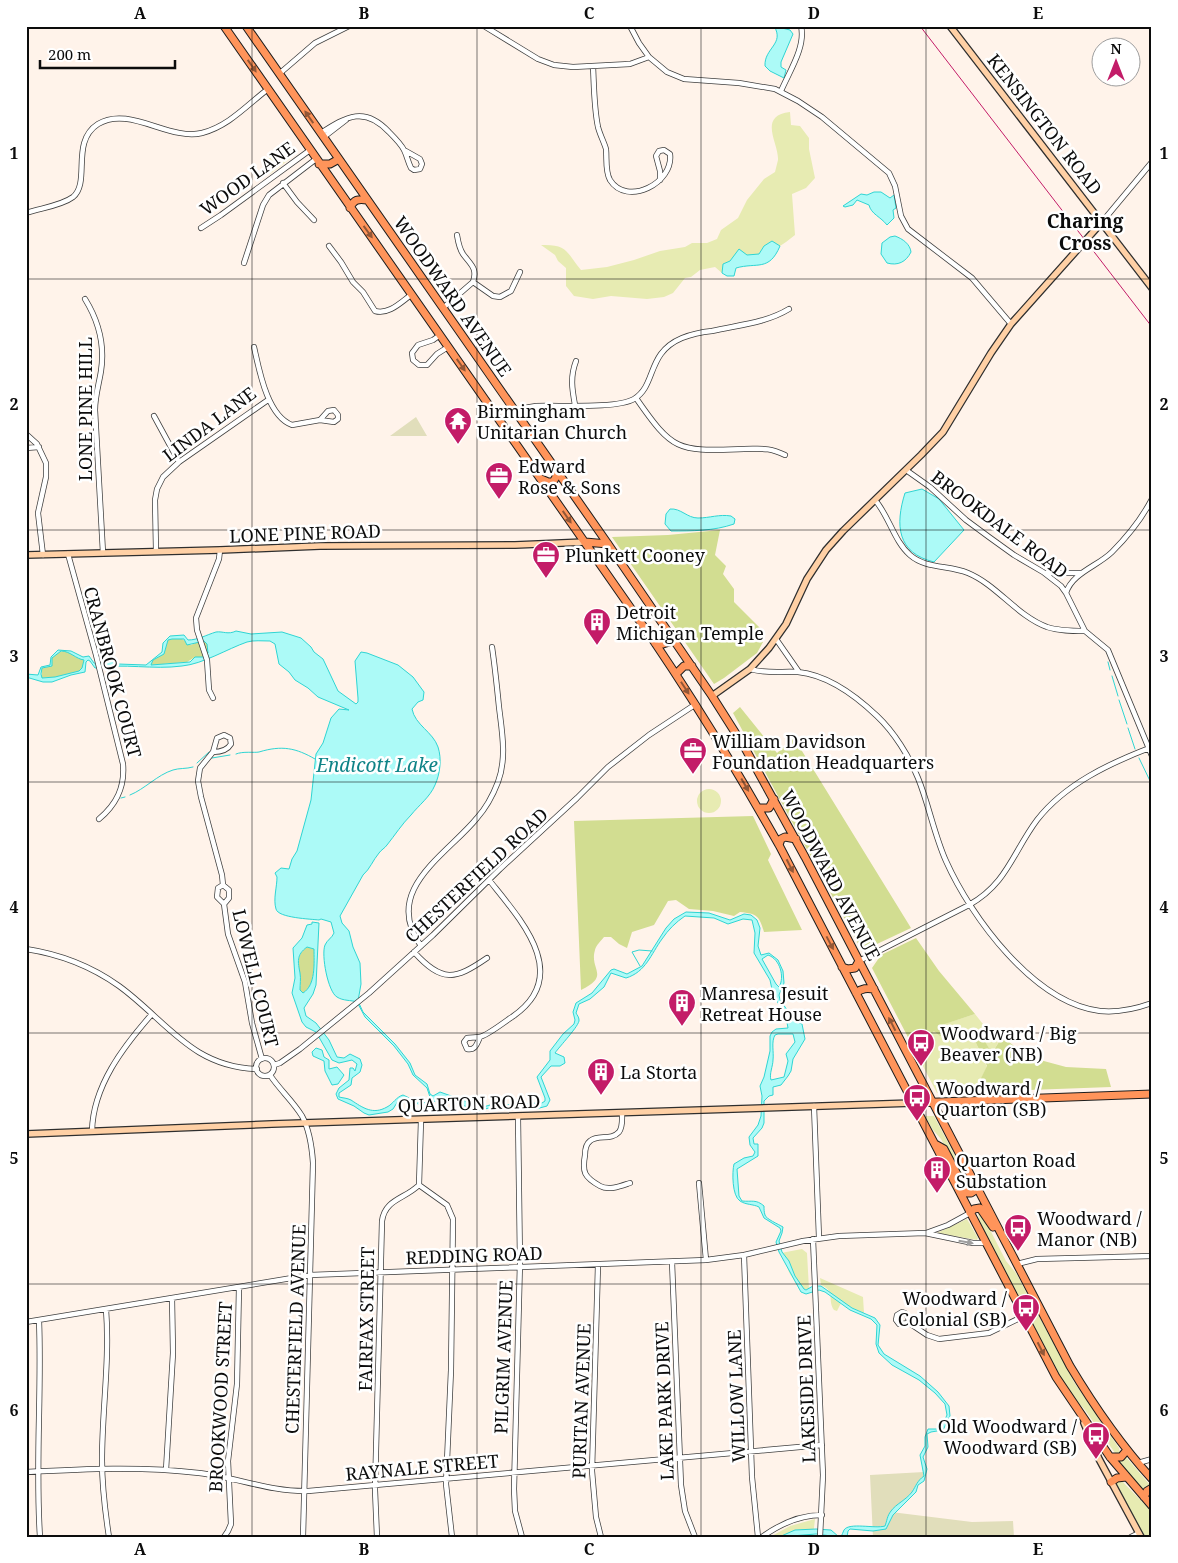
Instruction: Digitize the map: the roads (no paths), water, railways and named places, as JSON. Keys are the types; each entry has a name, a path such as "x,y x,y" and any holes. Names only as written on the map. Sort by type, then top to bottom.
{"main road":[{"name":"WOODWARD AVENUE","path":"224,26 696,704 725,750 779,845 913,1103"},
{"name":"WOODWARD AVENUE","path":"246,26 608,544 692,666 745,748 796,839 1002,1236"},
{"path":"317,161 330,164 339,159"},
{"path":"350,208 353,202 358,199 367,200"},
{"path":"539,477 553,482 556,477 556,471"},
{"path":"585,542 608,544"},
{"path":"655,643 669,642 670,636"},
{"path":"676,674 684,666 692,666"},
{"path":"758,808 769,808 774,800"},
{"path":"779,845 781,839 786,837 796,839"},
{"path":"842,967 848,969 855,968 859,961"},
{"path":"856,993 867,988 874,989"},
{"path":"1152,1094 913,1103 1056,1377 1110,1457 1152,1506"},
{"path":"935,1144 944,1149 968,1193 974,1193 977,1189"},
{"path":"970,1213 976,1208 980,1208 1002,1236 1081,1384 1104,1420 1152,1478"},
{"path":"1110,1457 1121,1457 1127,1450"},
{"path":"1111,1482 1117,1478 1126,1477"},
{"path":"1144,1497 1148,1490 1152,1488"}],"street":[{"path":"279,74 315,43 349,26"},
{"path":"484,26 547,63 565,67 634,63 649,57"},
{"path":"630,26 649,57 667,72 684,79 744,83 781,91 804,104 829,122 883,167 891,177 895,186 900,213 906,227 972,278 1011,324"},
{"path":"781,91 801,44 801,26"},
{"name":"KENSINGTON ROAD","path":"950,26 1152,288"},
{"path":"593,66 598,126 605,147 610,180 620,188 635,191 648,188 660,180 666,172 670,162 670,154 664,150 659,151 656,156 660,169 660,180"},
{"path":"26,213 65,201 76,194 80,181 84,143 88,135 98,125 109,120 123,119 176,132 201,133 229,120 268,89"},
{"path":"322,135 349,118 363,116 377,122 388,131 404,150 411,168 414,170 420,169 422,164 420,159 404,150"},
{"name":"WOOD LANE","path":"201,228 310,150"},
{"path":"244,263 268,194 317,161"},
{"path":"712,696 750,669 776,639 820,559 843,531 948,426 986,361 1011,324 1102,222 1152,162"},
{"path":"283,183 314,220"},
{"path":"443,308 473,282 475,273 474,267 460,249 457,235"},
{"path":"329,246 352,282 363,292 375,311 382,313 390,310 411,295"},
{"path":"473,282 489,294 500,297 505,296 511,291 520,272"},
{"name":"LONE PINE HILL","path":"85,299 96,319 102,353 102,368 95,399 95,410 103,553"},
{"path":"516,412 529,406 618,404 636,398 646,385 660,353 672,343 692,335 775,317 789,309"},
{"path":"440,335 415,347 412,353 413,360 419,366 427,365 437,354 448,347"},
{"name":"LINDA LANE","path":"156,552 155,494 162,477 178,462 268,400 254,347"},
{"path":"575,405 571,383 572,370 576,361"},
{"path":"636,398 664,436 682,447 697,450 771,449 785,455"},
{"path":"268,400 289,424 296,425 320,420"},
{"path":"154,416 178,462"},
{"path":"26,434 39,447 46,463 46,477 38,513 43,554"},
{"path":"26,448 39,447"},
{"name":"BROOKDALE ROAD","path":"906,470 930,487 966,520 989,537 1055,580 1066,593 1085,631 1108,650 1152,756"},
{"path":"1066,593 1070,584 1082,573 1092,568 1111,553 1136,524 1152,499"},
{"path":"875,500 883,510 902,546 916,560 934,566 960,570 972,575 1043,625 1063,630 1085,631"},
{"name":"LONE PINE ROAD","path":"26,555 303,546 527,545 585,542"},
{"path":"213,698 209,690 206,657 200,640 196,618 219,559 220,550"},
{"name":"CRANBROOK COURT","path":"68,554 102,675 124,771 121,793 109,810 99,819"},
{"path":"1043,572 1055,574 1082,573"},
{"path":"776,639 799,672"},
{"path":"421,946 413,932 410,917 410,902 414,889 427,868 481,814 493,794 501,771 503,741 492,646"},
{"path":"750,669 765,672 799,672 828,681 842,688 876,715 891,732 918,778 941,850 969,905 1011,957 1040,984 1061,997 1081,1006 1102,1011 1128,1010 1152,1003"},
{"name":"CHESTERFIELD ROAD","path":"274,1064 289,1057 358,1003 421,946 611,764 649,735 696,704"},
{"name":"LOWELL COURT","path":"213,752 223,751 228,748 231,744 230,738 219,736 213,752 200,768 198,781 223,885"},
{"path":"859,961 969,905 986,894 997,884 1012,864 1036,822 1062,795 1092,775 1150,748"},
{"path":"480,1037 531,1002 538,987 540,972 538,956 526,928 489,880"},
{"name":"LOWELL COURT","path":"223,885 228,888 230,894 224,904 228,934 245,982 252,1024 262,1059"},
{"name":"LOWELL COURT","path":"223,885 218,888 217,894 218,899 224,904"},
{"path":"26,949 62,957 94,971 117,984 176,1037 207,1057 228,1066 257,1069"},
{"path":"414,952 435,971 446,975 463,973 488,958"},
{"path":"92,1131 94,1113 105,1079 127,1043 152,1014"},
{"path":"262,1059 270,1059 274,1064 270,1075 261,1075 257,1069 258,1062 262,1059"},
{"path":"270,1075 305,1123"},
{"name":"QUARTON ROAD","path":"26,1134 913,1103"},
{"name":"LAKESIDE DRIVE","path":"814,1106 816,1294 823,1475 820,1536"},
{"path":"622,1113 621,1127 617,1134 597,1138 588,1144 582,1168 585,1174 602,1188 630,1183"},
{"name":"PILGRIM AVENUE","path":"518,1116 519,1267 514,1473 515,1511 522,1537"},
{"path":"421,1120 418,1185 444,1202 451,1212 454,1223 446,1479 448,1517 452,1537"},
{"name":"CHESTERFIELD AVENUE","path":"303,1537 313,1163 311,1144 305,1123"},
{"path":"699,1182 706,1260"},
{"name":"FAIRFAX STREET","path":"377,1537 375,1485 384,1212 390,1204 412,1191 418,1185"},
{"name":"REDDING ROAD","path":"925,1233 948,1225 970,1213"},
{"name":"REDDING ROAD","path":"26,1322 310,1275 706,1260 744,1255 816,1239 860,1235 925,1233 973,1244 986,1243"},
{"name":"WILLOW LANE","path":"744,1255 751,1452 758,1537"},
{"path":"1017,1264 1037,1259 1152,1256"},
{"name":"LAKE PARK DRIVE","path":"672,1262 679,1458 683,1501 695,1537"},
{"name":"PURITAN AVENUE","path":"598,1264 592,1466 594,1500 601,1537"},
{"name":"BROOKWOOD STREET","path":"224,1537 231,1524 228,1478 229,1448 236,1384 239,1287"},
{"path":"166,1470 172,1361 172,1298"},
{"path":"106,1309 102,1469 109,1537"},
{"path":"909,1323 927,1336 939,1339 990,1333 1024,1316"},
{"path":"39,1320 38,1472 40,1537"},
{"path":"1084,1420 1093,1446 1140,1535 1131,1537"},
{"name":"RAYNALE STREET","path":"26,1472 102,1469 166,1470 228,1478 267,1488 304,1491 822,1445"},
{"path":"1138,1463 1152,1459"},
{"path":"762,1537 792,1520 822,1515"}],"water":[{"path":"774,26 790,30 793,34 781,62 781,67 786,70 784,78 770,71 765,66 768,55 776,42 777,32"},
{"path":"881,192 890,198 894,195 896,208 893,210 894,218 887,225 872,211 869,205 857,200 853,205 843,206 861,194 867,195"},
{"path":"895,236 906,242 911,252 901,262 895,264 887,263 881,254 882,243"},
{"path":"772,241 780,246 776,254 767,263 736,268 734,276 727,276 722,273 723,264 730,261 739,249 747,255 759,254 764,246"},
{"path":"922,489 939,499 964,530 934,562 912,552 906,545 900,527 900,516 905,493"},
{"path":"670,509 677,510 694,518 731,516 735,519 734,524 719,528 671,531 665,524 666,514"},
{"name":"Endicott Lake","path":"216,632 251,634 282,632 301,638 323,659 338,691 356,704 358,698 355,661 361,652 398,665 413,677 424,692 423,700 418,702 412,709 417,720 438,747 440,761 437,781 427,797 363,875 340,916 342,923 349,931 360,963 361,984 358,1001 363,1012 395,1044 410,1063 415,1075 427,1084 430,1094 433,1096 440,1092 471,1103 477,1109 493,1104 503,1106 542,1103 545,1101 545,1098 537,1077 550,1060 550,1051 563,1034 574,1024 573,1012 576,1003 592,993 611,970 614,969 627,974 642,966 666,928 674,919 686,912 709,913 730,920 744,914 751,915 757,920 760,928 758,946 761,955 769,953 778,960 783,971 784,983 779,995 780,1000 795,1021 802,1024 805,1039 793,1059 788,1076 781,1085 773,1087 773,1095 764,1101 764,1123 753,1138 754,1144 758,1144 758,1156 737,1169 739,1196 742,1201 759,1202 764,1206 766,1217 783,1227 779,1241 782,1252 804,1289 821,1286 852,1308 875,1318 880,1325 878,1345 884,1354 920,1376 938,1392 949,1406 950,1416 943,1430 927,1434 928,1447 923,1457 927,1469 924,1481 918,1485 916,1492 893,1515 886,1529 873,1531 850,1529 847,1537 841,1537 844,1530 851,1526 885,1526 891,1511 912,1492 924,1476 920,1455 925,1446 925,1437 928,1429 939,1429 942,1426 947,1415 945,1404 919,1380 892,1365 879,1353 876,1344 877,1325 871,1319 850,1310 825,1292 819,1290 806,1294 801,1292 779,1252 776,1242 781,1231 780,1228 764,1218 759,1207 740,1201 735,1194 734,1164 744,1158 753,1156 755,1152 750,1145 749,1137 758,1125 761,1116 762,1096 760,1086 770,1051 770,1036 776,1029 788,1028 786,1017 773,994 770,980 754,953 755,933 752,920 743,919 728,924 714,918 685,916 667,932 639,971 626,978 611,973 604,987 590,999 579,1004 576,1013 579,1018 578,1023 555,1053 564,1057 565,1063 560,1066 551,1066 541,1077 550,1100 547,1106 536,1109 493,1107 477,1111 447,1099 439,1098 427,1107 404,1099 398,1101 393,1109 388,1112 369,1115 338,1099 336,1094 339,1088 349,1080 350,1068 353,1068 355,1071 357,1064 352,1060 339,1063 332,1060 316,1032 306,1027 302,1022 292,993 295,978 293,948 302,938 307,925 312,924 312,922 319,923 316,985 313,994 304,1008 306,1016 316,1023 329,1040 337,1057 344,1058 350,1054 360,1059 362,1065 360,1072 352,1078 351,1085 339,1093 339,1097 350,1099 364,1108 377,1110 387,1107 403,1095 420,1103 429,1102 430,1097 427,1088 413,1075 408,1064 394,1046 365,1017 357,1002 342,999 334,994 328,981 324,957 325,945 334,933 331,922 321,919 288,916 278,912 275,905 277,877 275,873 281,868 289,869 297,851 311,800 316,754 323,743 331,718 339,709 349,710 318,697 295,680 279,664 275,644 270,641 247,642 190,665 95,668 88,660 85,672 52,682 43,682 26,677 26,674 38,675 41,667 50,665 51,657 58,650 71,651 83,657 89,656 97,664 112,661 118,664 146,665 162,652 163,643 170,636 184,635 188,640 192,640","holes":["184,639 187,645 204,641 207,644 208,653 203,657 195,657 190,662 151,665 153,660 164,654 168,640","61,651 84,660 79,671 42,678 42,668 52,666 52,658","307,947 314,949 312,979 310,985 303,993 300,990 298,962 301,953","768,955 776,960 780,969 781,983 779,987 762,959","778,1034 793,1034 795,1042 786,1054 788,1061 784,1077 771,1080 774,1038"]},
{"path":"316,1048 322,1050 324,1057 329,1060 329,1069 337,1067 344,1075 338,1084 332,1085 325,1071 324,1061 313,1056 312,1052"},
{"path":"795,1530 831,1530 839,1537 816,1534 779,1537"}],"waterway":[{"path":"1108,662 1110,670"},
{"path":"1112,676 1118,696"},
{"path":"1119,700 1127,724"},
{"path":"1128,728 1135,749"},
{"path":"236,754 282,748 295,750 315,759"},
{"path":"197,763 209,752"},
{"path":"212,758 230,755"},
{"path":"1139,758 1152,785"},
{"path":"130,795 167,772 193,767"},
{"path":"121,798 125,797"},
{"path":"640,966 632,952 639,950 652,951"}],"railway":[{"path":"920,26 1152,327"}],"place":[{"name":"Birmingham Unitarian Church","path":"458,445"},
{"name":"Edward Rose & Sons","path":"499,500"},
{"name":"Plunkett Cooney","path":"546,579"},
{"name":"Detroit Michigan Temple","path":"597,646"},
{"name":"William Davidson Foundation Headquarters","path":"693,775"},
{"name":"Manresa Jesuit Retreat House","path":"682,1027"},
{"name":"Woodward / Big Beaver (NB)","path":"921,1067"},
{"name":"La Storta","path":"601,1096"},
{"name":"Woodward / Quarton (SB)","path":"917,1122"},
{"name":"Quarton Road Substation","path":"937,1194"},
{"name":"Woodward / Manor (NB)","path":"1018,1252"},
{"name":"Woodward / Colonial (SB)","path":"1026,1332"},
{"name":"Old Woodward / Woodward (SB)","path":"1096,1460"}],"district":[{"name":"Charing Cross","path":"1085,232"}]}
